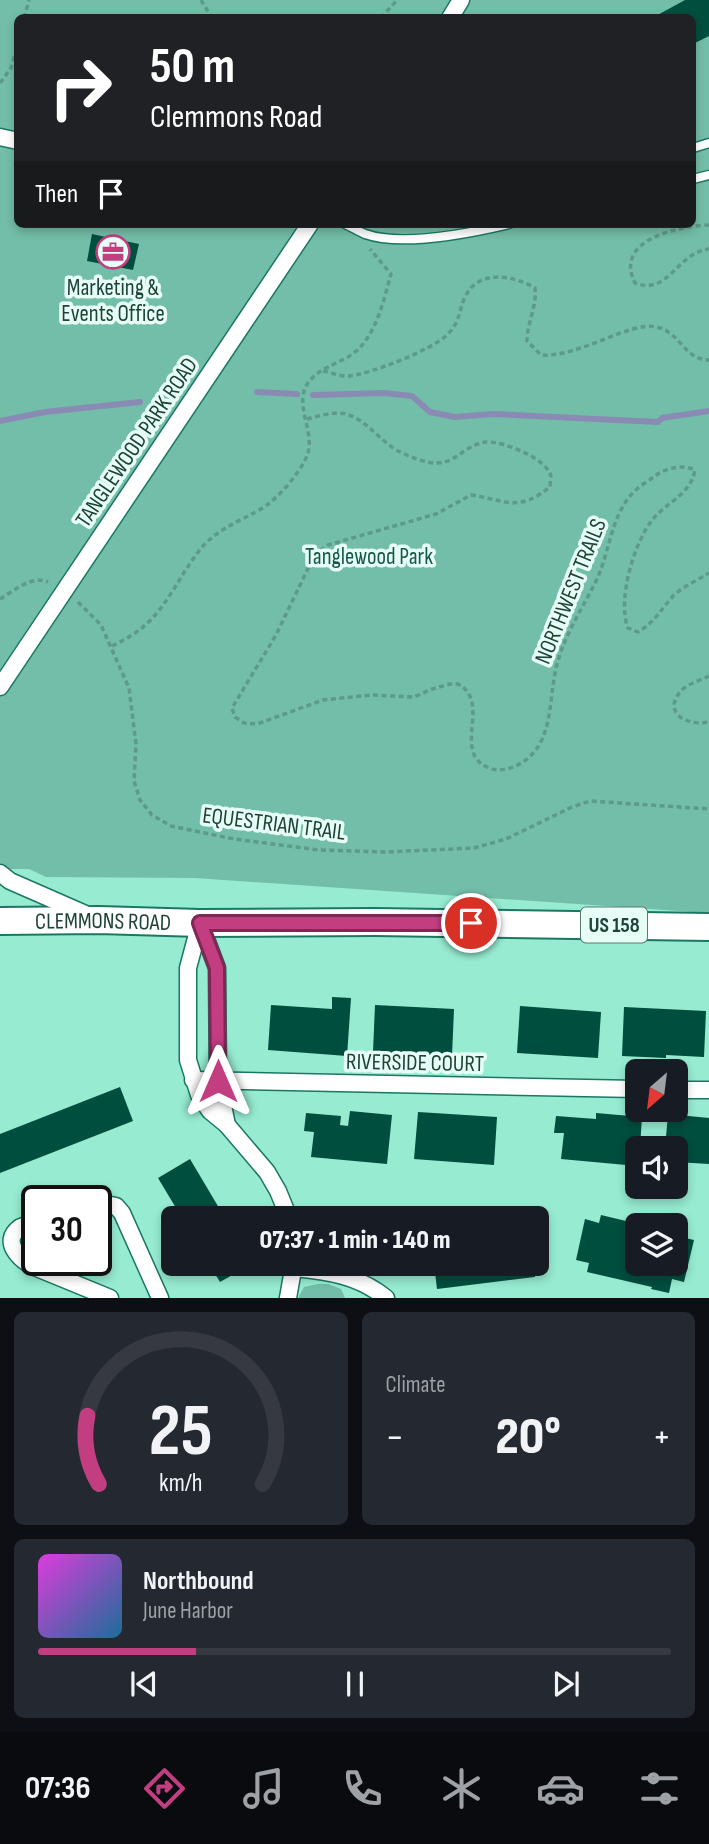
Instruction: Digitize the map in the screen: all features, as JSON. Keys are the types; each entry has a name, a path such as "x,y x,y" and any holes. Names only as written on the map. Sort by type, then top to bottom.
{"main road":[{"name":"CLEMMONS ROAD","path":"0,921 375,922 709,927"}],"street":[{"name":"TANGLEWOOD PARK ROAD","path":"0,687 307,228"},
{"path":"0,873 10,881 99,920"},
{"path":"200,923 188,968 188,1060 192,1080 210,1111 228,1125 267,1172 284,1206"},
{"path":"200,923 217,968 218,1081 228,1125"},
{"name":"RIVERSIDE COURT","path":"192,1080 625,1089"},
{"path":"688,1090 709,1090"},
{"path":"112,1204 122,1213 160,1298"},
{"path":"21,1228 13,1237 14,1253 21,1259"},
{"path":"59,1276 110,1298"},
{"path":"288,1298 292,1276"},
{"path":"346,1276 364,1283 386,1298"}],"lane":[{"path":"353,228 366,234 394,239 470,233 492,228"}],"path":[{"path":"385,14 397,0"},
{"path":"0,83 11,68 14,58"},
{"path":"684,228 645,242 636,250 629,264 635,283 644,287 656,285 669,278 686,258 709,249"},
{"path":"112,646 137,632 157,612 204,546 223,529 269,503 306,459 309,449 307,419 303,409 306,385 321,370 364,345 384,300 391,274 365,242"},
{"path":"321,370 348,376 382,367 436,344 459,321 465,296 477,281 495,276 527,283 536,288 536,301 527,341 541,355 552,356 580,350 638,328 655,326 669,333 688,353 699,360 709,360"},
{"name":"NORTHWEST TRAILS","path":"307,419 327,414 347,414 371,429 390,446 428,462 448,462 463,451 487,442 510,447 532,456 544,466 551,476 550,486 540,495 523,502 507,504 471,495 436,514 328,545 314,556 276,635 232,708 235,717 244,723 257,724 323,700 371,695 414,697 432,688 458,684 470,695 473,709 471,742 475,758 487,768 506,770 524,762 535,751 543,735 557,661 598,577 625,504 631,494 662,472 687,467 695,470 694,479 684,492 653,519 643,536 626,588 624,619 628,628 638,632 647,627 675,595 709,573"},
{"name":"EQUESTRIAN TRAIL","path":"0,599 33,580 41,579 64,592 101,625 129,688 136,744 134,782 140,800 152,815 171,826 234,839 309,849 386,852 489,845 590,801 709,809"},
{"path":"709,676 685,687 674,706 677,715 687,722 709,722"}],"green space":[{"name":"Tanglewood Park","path":"0,0 709,0 709,913 195,878 46,877 29,869 0,869"},
{"path":"328,1284 341,1289 345,1298 298,1298 304,1287"}],"building":[{"path":"685,0 709,0 709,36 696,42 696,14 659,14"},
{"name":"Marketing & Events Office","path":"92,234 139,244 133,270 87,261"},
{"path":"332,997 351,998 347,1056 268,1050 271,1005 332,1009"},
{"path":"375,1005 454,1009 452,1056 373,1052"},
{"path":"520,1006 601,1012 598,1058 517,1053"},
{"path":"624,1007 706,1011 704,1057 622,1056"},
{"path":"120,1087 133,1121 0,1173 0,1134"},
{"path":"350,1111 392,1115 387,1164 311,1157 314,1132 304,1131 306,1113 341,1116 340,1125 348,1126"},
{"path":"418,1112 497,1117 494,1165 414,1159"},
{"path":"596,1113 625,1116 625,1122 642,1122 641,1136 625,1136 625,1165 561,1159 564,1133 554,1133 556,1116 596,1119"},
{"path":"688,1116 709,1118 709,1164 688,1163 688,1136 666,1136 667,1122 688,1122"},
{"path":"190,1159 218,1206 175,1206 158,1178"},
{"path":"601,1215 625,1221 625,1276 685,1276 684,1282 672,1279 669,1293 587,1272 589,1263 576,1260 585,1219 599,1223"},
{"path":"688,1239 694,1240 688,1265"},
{"path":"216,1276 231,1276 220,1282"},
{"path":"435,1276 535,1276 535,1277 437,1289"}],"waterway":[{"path":"257,392 297,394"},
{"path":"313,395 384,393 412,396 430,412 455,417 493,414 658,422 662,418 709,411"},
{"path":"0,421 45,412 140,402"}],"place":[{"name":"Marketing & Events Office","path":"113,252"}],"route":[{"path":"218,1081 217,968 200,923 471,923"}]}
